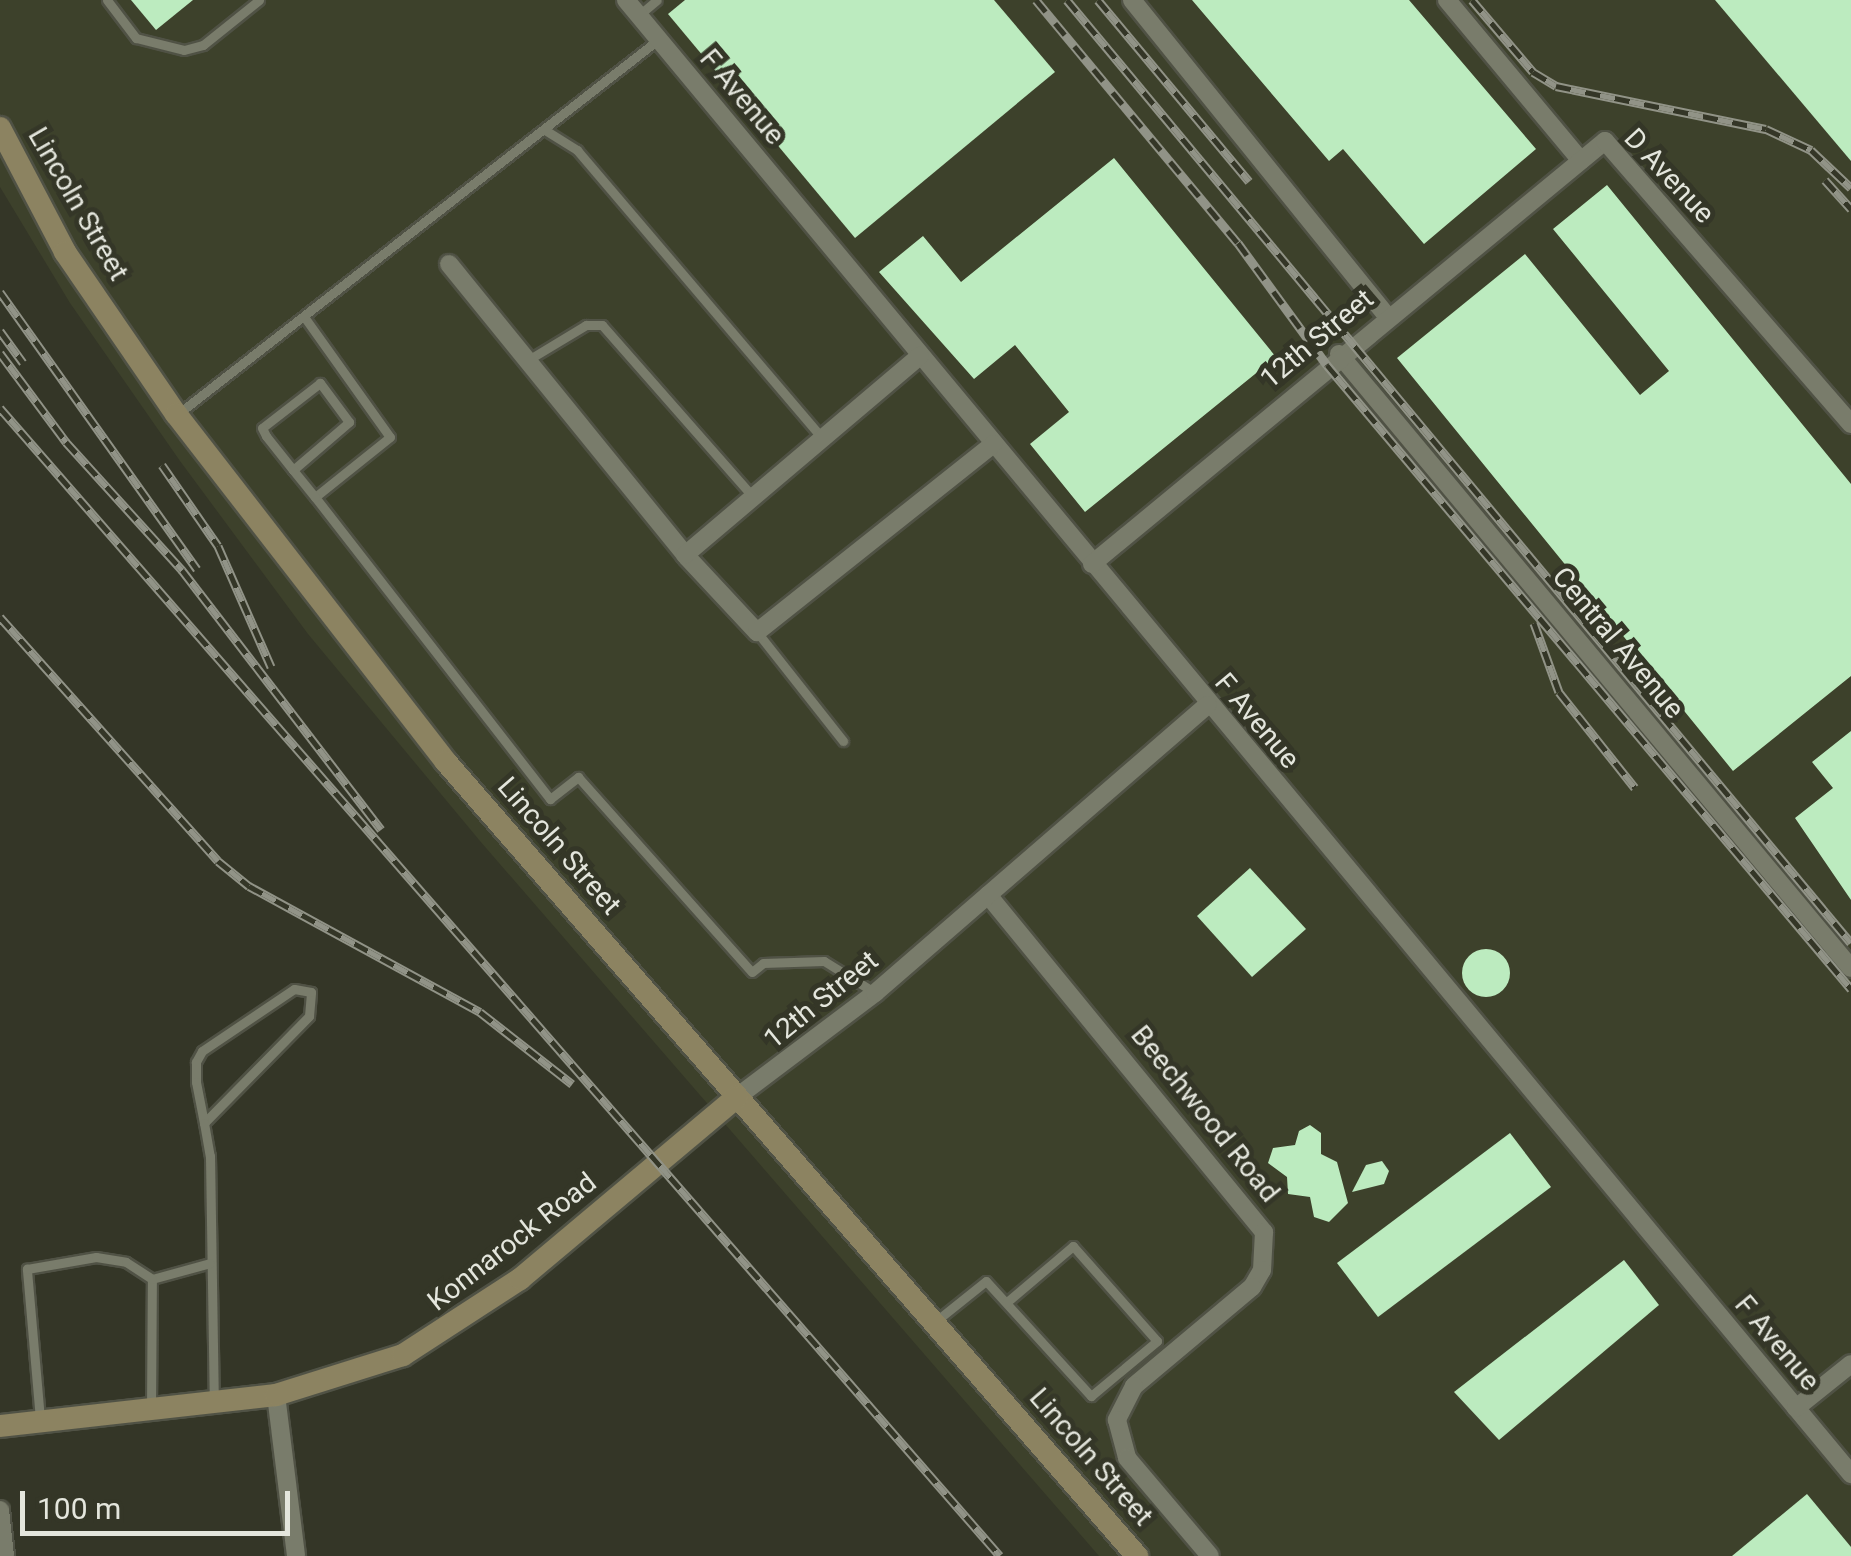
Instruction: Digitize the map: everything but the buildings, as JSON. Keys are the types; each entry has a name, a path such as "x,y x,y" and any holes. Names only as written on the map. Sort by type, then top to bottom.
{"main road":[{"name":"Lincoln Street","path":"0,128 66,252 176,414 446,762 1137,1556"},
{"name":"Konnarock Road","path":"0,1426 276,1395 375,1368 472,1316 737,1096"}],"street":[{"name":"F Avenue","path":"626,0 1207,705 1851,1474"},
{"path":"1132,0 1386,316"},
{"name":"D Avenue","path":"1448,0 1581,160 1606,141 1851,424"},
{"name":"12th Street","path":"1092,564 1339,354 1581,160"},
{"path":"449,264 685,555 756,632 993,444"},
{"name":"Central Avenue","path":"1339,354 1851,968"},
{"path":"685,555 920,356"},
{"name":"12th Street","path":"737,1096 875,993 1207,705"},
{"name":"Beechwood Road","path":"988,895 1264,1232 1266,1252 1252,1287 1134,1386 1118,1420 1126,1458 1210,1556"},
{"path":"1796,1408 1851,1364"},
{"path":"276,1395 296,1556"},
{"path":"0,1510 5,1556"}],"lane":[{"path":"107,0 136,38 184,50 203,45 260,0"},
{"path":"639,16 658,0"},
{"path":"176,414 305,318 659,39"},
{"path":"545,130 577,150 824,440"},
{"path":"305,318 390,437 315,497"},
{"path":"528,360 586,326 602,324 754,497"},
{"path":"293,470 348,422 320,383 262,428 293,470 550,799 578,776 752,972 763,963 824,962 875,993"},
{"path":"756,632 843,741"},
{"path":"204,1123 309,1016 311,992 294,990 202,1051 196,1062 204,1123 214,1402"},
{"path":"934,1322 986,1282 1091,1396 1157,1341 1074,1246 1007,1302"},
{"path":"40,1422 28,1269 96,1257 126,1262 152,1278 210,1263"},
{"path":"151,1409 152,1278"}],"shaded area":[{"path":"0,0 1851,0 1851,1556 1099,1556 480,841 308,634 180,461 70,303 0,187"}],"railway":[{"path":"1036,0 1238,243 1327,365 1851,989"},
{"path":"1067,0 1851,943"},
{"path":"1098,0 1249,181"},
{"path":"1472,0 1533,72 1556,86 1766,129 1811,150 1851,188"},
{"path":"1825,180 1851,209"},
{"path":"0,292 197,569"},
{"path":"0,331 23,363"},
{"path":"0,353 66,442 182,570 381,829"},
{"path":"0,408 1000,1556"},
{"path":"162,465 218,546 271,667"},
{"path":"0,617 218,861 249,886 480,1012 572,1084"},
{"path":"1534,623 1559,692 1635,788"}]}
